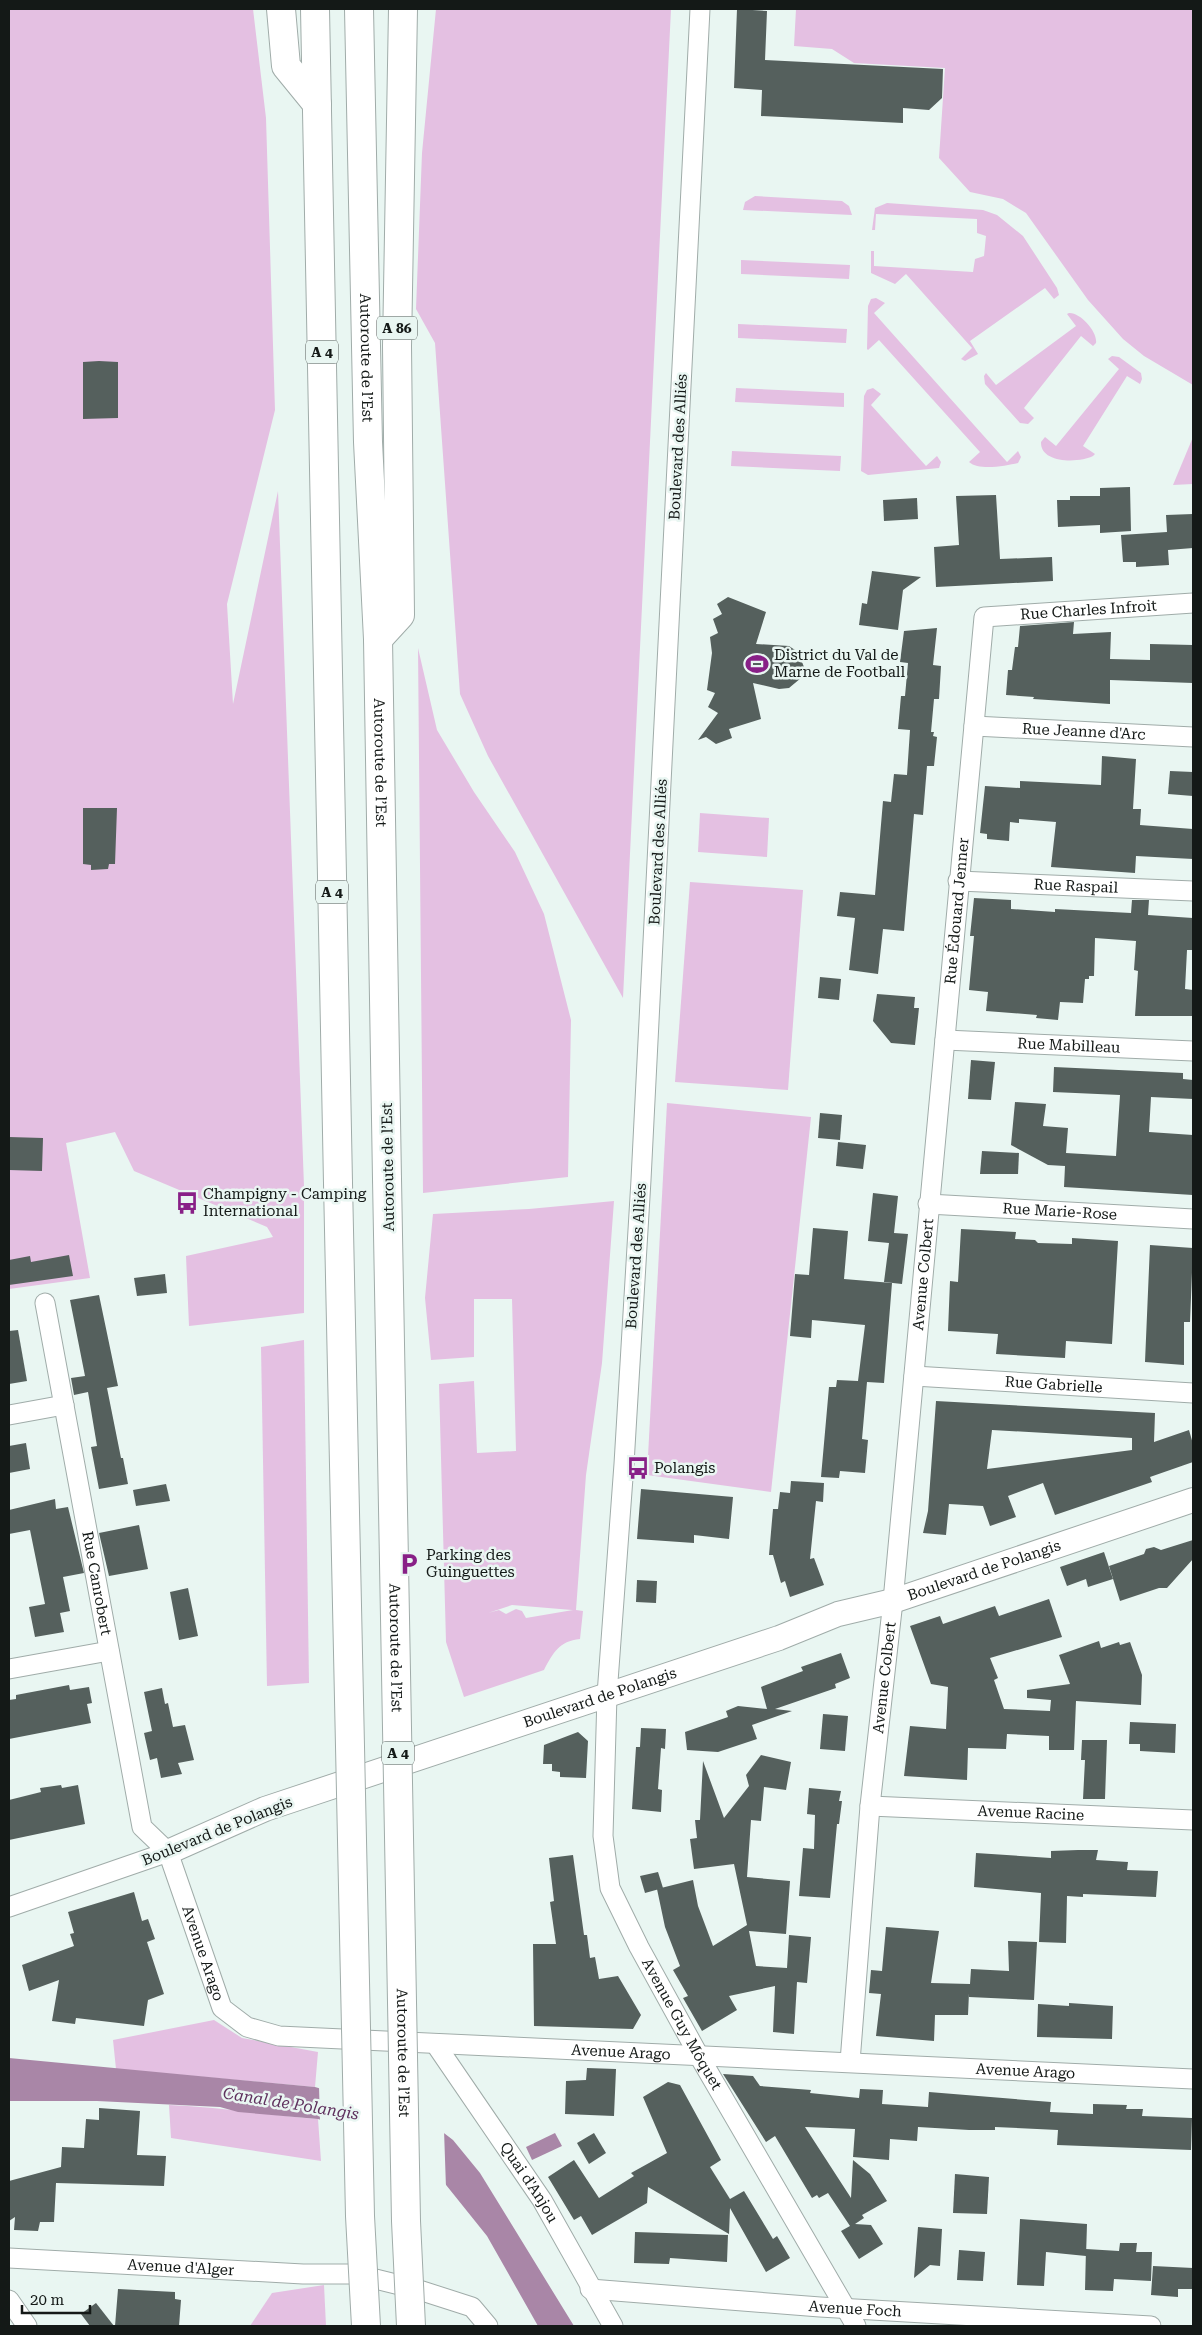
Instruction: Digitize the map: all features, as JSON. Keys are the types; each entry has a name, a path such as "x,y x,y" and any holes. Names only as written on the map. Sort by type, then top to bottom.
{"highway":[{"path":"281,9 286,66 317,104"},
{"name":"A 4","path":"315,9 359,2166 366,2326"},
{"name":"Autoroute de l’Est","path":"359,9 368,442 378,639 406,2211 411,2326"},
{"name":"A 86","path":"378,639 400,615 397,346 403,9"}],"street":[{"name":"Boulevard des Alliés","path":"607,1695 641,1180 700,9"},
{"name":"Rue Charles Infroit","path":"984,617 1193,603"},
{"name":"Rue Édouard Jenner","path":"928,1204 984,617"},
{"name":"Rue Jeanne d'Arc","path":"974,726 1193,737"},
{"name":"Rue Raspail","path":"958,881 1193,890"},
{"name":"Rue Mabilleau","path":"945,1040 1193,1051"},
{"name":"Rue Marie-Rose","path":"928,1204 1193,1220"},
{"name":"Avenue Colbert","path":"850,2062 870,1806 893,1601 928,1204"},
{"name":"Rue Canrobert","path":"45,1303 142,1827 168,1852"},
{"name":"Rue Gabrielle","path":"914,1376 1193,1393"},
{"path":"9,1414 64,1405"},
{"name":"Boulevard de Polangis","path":"9,1907 168,1852 265,1810 779,1638 838,1614 893,1601 1193,1500"},
{"path":"9,1669 109,1650"},
{"name":"Avenue Guy Môquet","path":"607,1695 603,1836 610,1888 639,1948 698,2056 856,2326"},
{"name":"Avenue Racine","path":"870,1806 1193,1820"},
{"name":"Avenue Arago","path":"168,1852 222,2008 247,2027 279,2036 436,2045 850,2062 1193,2079"},
{"name":"Quai d'Anjou","path":"436,2045 542,2200 590,2289 613,2326"},
{"name":"Avenue d'Alger","path":"9,2258 303,2274 355,2274 416,2289 472,2307 488,2326"},
{"name":"Avenue Foch","path":"590,2289 845,2308 1151,2326"},
{"path":"9,2300 27,2326"}],"shaded area":[{"path":"9,9 253,9 266,118 275,410 227,604 233,704 278,491 304,1186 304,1313 189,1326 186,1256 273,1237 267,1227 134,1171 115,1132 66,1143 90,1278 9,1289"},
{"path":"436,9 671,9 623,998 488,756 460,694 435,343 416,309 422,153"},
{"path":"796,9 1193,9 1193,385 1144,356 1123,339 1088,300 1026,213 1003,199 970,192 939,158 945,68 854,63 832,49 794,46"},
{"path":"755,196 842,201 849,206 852,215 743,210 745,202"},
{"path":"887,203 983,210 997,215 1023,236 1057,288 1059,295 1054,299 1045,288 970,341 978,354 965,361 961,359 972,348 906,274 895,284 871,273 871,251 874,251 874,266 973,272 975,259 984,256 986,236 977,233 977,219 876,214 875,230 872,230 875,208"},
{"path":"741,260 850,265 849,279 741,274"},
{"path":"876,298 885,303 874,313 1007,462 1018,451 1021,457 1018,463 985,467 973,465 969,462 980,452 879,340 867,349 868,306 871,299"},
{"path":"1069,313 1083,319 1091,328 1096,343 1093,346 1081,336 1024,408 1034,418 1028,424 1020,423 985,384 984,376 986,373 996,385 1076,326 1067,314"},
{"path":"738,324 847,329 846,343 738,338"},
{"path":"1112,356 1119,357 1141,373 1142,379 1140,384 1127,376 1083,446 1095,454 1079,460 1062,460 1047,454 1042,449 1041,442 1045,437 1056,446 1119,369 1108,359"},
{"path":"736,388 844,393 844,407 735,402"},
{"path":"873,388 881,394 871,405 926,466 937,456 941,462 939,468 868,475 861,471 864,396 867,390"},
{"path":"1193,437 1193,484 1173,485"},
{"path":"732,451 841,456 840,471 731,466"},
{"path":"418,648 437,730 474,792 515,852 544,914 571,1020 568,1177 423,1193"},
{"path":"700,813 769,818 767,857 698,852"},
{"path":"690,882 803,890 788,1090 675,1082"},
{"path":"667,1103 811,1117 771,1492 647,1475"},
{"path":"614,1201 602,1363 586,1475 576,1610 583,1611 580,1639 567,1642 557,1649 544,1670 464,1697 446,1642 439,1384 474,1381 477,1453 516,1451 512,1299 474,1299 474,1357 431,1360 425,1298 433,1214 529,1209","holes":["512,1605 573,1610 526,1618 522,1611 516,1609 506,1614 499,1610 488,1613"]},
{"path":"304,1340 309,1683 267,1686 261,1347"},
{"path":"214,2020 242,2038 318,2052 315,2087 116,2069 113,2040"},
{"path":"169,2105 318,2119 321,2161 171,2138"},
{"path":"324,2285 326,2326 250,2326 272,2293"}],"water":[{"name":"Canal de Polangis","path":"9,2058 315,2087 427,2120 453,2140 480,2173 574,2326 538,2326 487,2236 422,2155 389,2141 318,2119 238,2112 220,2107 97,2101 9,2101"},
{"path":"555,2133 562,2146 532,2160 526,2147"}],"pier":[{"path":"319,2086 428,2118 444,2130 446,2188 421,2157 320,2122"}],"building":[{"path":"737,9 767,11 765,60 943,69 942,98 929,110 903,108 903,123 761,116 762,90 734,88"},
{"path":"83,362 118,362 118,418 83,419"},
{"path":"1130,487 1131,531 1100,533 1100,525 1058,527 1057,500 1070,500 1070,496 1100,496 1100,488"},
{"path":"996,495 1000,559 1052,557 1053,581 936,587 934,547 959,545 956,496"},
{"path":"917,498 918,519 884,521 883,500"},
{"path":"1193,514 1193,548 1168,550 1169,565 1136,567 1136,562 1123,562 1121,535 1167,532 1166,515"},
{"path":"872,571 921,577 903,590 898,630 859,625 862,603 867,604"},
{"name":"District du Val de Marne de Football","path":"728,597 766,612 756,644 789,646 798,652 804,667 801,678 789,688 779,689 753,683 761,719 729,729 732,738 716,744 706,737 698,740 718,713 708,707 715,693 707,690 712,653 710,637 718,633 713,619 722,614 717,604"},
{"path":"1074,622 1073,634 1111,632 1110,659 1150,660 1150,644 1193,645 1193,683 1110,680 1110,704 1033,699 1034,697 1006,695 1008,670 1012,670 1015,647 1018,647 1020,626"},
{"path":"937,628 933,665 941,666 939,699 934,699 931,732 934,732 933,736 937,737 934,766 927,766 923,815 914,814 904,931 883,929 878,974 849,970 855,918 837,916 840,892 875,895 883,801 891,802 894,774 907,775 910,730 898,729 901,696 905,696 908,663 900,662 904,631"},
{"path":"1102,756 1136,759 1133,809 1141,809 1140,825 1193,829 1193,859 1136,856 1135,873 1051,867 1056,822 1019,819 1019,823 1010,822 1009,841 987,839 987,834 980,833 985,786 1020,788 1020,781 1101,785"},
{"path":"1170,771 1193,772 1193,796 1168,794"},
{"path":"83,808 117,808 115,864 109,864 108,869 91,870 91,865 83,864"},
{"path":"974,898 1011,900 1011,909 1055,912 1055,909 1131,913 1132,900 1149,900 1148,915 1193,918 1193,950 1187,950 1185,989 1193,990 1193,1016 1135,1016 1138,971 1134,970 1136,941 1095,938 1094,976 1089,976 1089,979 1085,979 1083,1003 1060,1002 1058,1020 1036,1018 1037,1015 986,1011 988,992 969,990 974,936 970,936"},
{"path":"820,977 841,979 839,1000 818,998"},
{"path":"877,994 915,997 914,1008 919,1008 915,1045 891,1043 873,1021"},
{"path":"971,1060 995,1062 991,1100 968,1099"},
{"path":"1054,1067 1183,1073 1183,1079 1193,1080 1193,1099 1151,1097 1149,1132 1193,1135 1193,1195 1064,1187 1065,1166 1048,1165 1011,1145 1015,1102 1046,1104 1043,1126 1068,1128 1066,1153 1116,1156 1120,1095 1053,1092"},
{"path":"820,1113 842,1115 840,1140 818,1138"},
{"path":"9,1137 43,1138 42,1171 9,1170"},
{"path":"838,1142 866,1145 863,1169 836,1166"},
{"path":"982,1151 1019,1153 1018,1174 980,1174"},
{"path":"873,1193 898,1196 894,1233 908,1234 902,1284 884,1282 889,1243 868,1241"},
{"path":"813,1228 848,1231 844,1279 892,1283 884,1383 867,1382 862,1439 868,1440 865,1473 840,1471 839,1478 821,1477 829,1387 836,1387 837,1380 858,1381 865,1325 812,1320 811,1338 790,1336 795,1274 809,1275"},
{"path":"961,1229 1016,1232 1015,1239 1035,1240 1038,1243 1072,1244 1072,1238 1118,1241 1112,1344 1066,1341 1065,1358 996,1354 998,1334 948,1331 950,1281 958,1282"},
{"path":"1150,1245 1193,1248 1190,1322 1184,1322 1184,1365 1145,1362"},
{"path":"69,1255 73,1276 9,1285 9,1260 30,1256 31,1262"},
{"path":"165,1274 167,1293 137,1296 134,1278"},
{"path":"99,1295 118,1386 107,1388 128,1484 99,1489 91,1447 97,1446 88,1392 74,1395 71,1378 85,1376 70,1300"},
{"path":"18,1330 27,1381 9,1384 9,1331"},
{"path":"936,1401 1155,1413 1154,1442 1189,1430 1193,1444 1193,1462 1150,1477 1152,1482 1055,1515 1043,1483 1008,1496 1016,1517 990,1526 983,1506 949,1504 946,1535 923,1533 928,1511","holes":["992,1430 1132,1438 1132,1450 987,1469"]},
{"path":"26,1443 30,1469 9,1473 9,1446"},
{"path":"791,1481 824,1483 823,1502 816,1501 810,1559 814,1558 824,1585 790,1597 785,1581 781,1583 773,1555 769,1555 773,1509 778,1509 780,1492 790,1493"},
{"path":"166,1484 170,1501 136,1506 133,1490"},
{"path":"641,1489 733,1497 729,1539 694,1535 694,1543 637,1539"},
{"path":"55,1499 56,1509 68,1507 84,1573 63,1577 70,1611 60,1613 64,1632 35,1637 29,1607 45,1604 30,1530 9,1534 9,1510"},
{"path":"139,1525 148,1569 109,1576 99,1533"},
{"path":"1193,1540 1193,1559 1167,1588 1159,1588 1120,1601 1109,1566 1144,1554 1146,1549 1154,1547 1161,1550"},
{"path":"1104,1552 1113,1579 1088,1587 1086,1579 1067,1586 1060,1567"},
{"path":"637,1580 657,1581 656,1603 636,1602"},
{"path":"188,1588 198,1636 179,1640 170,1592"},
{"path":"1049,1599 1062,1637 990,1658 998,1678 994,1680 1004,1709 1050,1711 1051,1700 1027,1698 1027,1690 1070,1684 1059,1655 1099,1641 1101,1648 1119,1642 1120,1645 1130,1642 1142,1675 1141,1705 1076,1701 1074,1750 1049,1750 1049,1736 1007,1734 1006,1749 968,1748 967,1780 904,1776 910,1726 946,1729 948,1687 931,1684 910,1626 940,1616 943,1624 995,1606 999,1616"},
{"path":"841,1653 850,1678 835,1684 836,1688 775,1709 792,1711 752,1725 757,1739 718,1752 687,1750 685,1732 728,1717 726,1711 738,1706 767,1709 761,1687 803,1671 801,1667"},
{"path":"69,1685 70,1690 89,1687 92,1703 87,1704 91,1723 9,1739 9,1700 16,1699 16,1695"},
{"path":"162,1688 165,1704 168,1703 173,1727 185,1725 194,1760 178,1763 182,1774 161,1778 157,1758 150,1760 144,1733 152,1731 144,1692"},
{"path":"823,1714 848,1716 845,1751 820,1749"},
{"path":"1130,1722 1176,1724 1175,1753 1140,1751 1140,1744 1129,1744"},
{"path":"641,1728 666,1729 665,1749 661,1748 658,1789 662,1790 661,1812 632,1809 636,1747 640,1747"},
{"path":"578,1732 588,1741 586,1778 560,1777 560,1772 552,1771 552,1764 543,1764 544,1745"},
{"path":"1082,1740 1107,1740 1105,1799 1083,1799 1085,1760 1081,1760"},
{"path":"761,1755 791,1762 786,1790 764,1787 761,1821 751,1820 747,1877 790,1881 786,1934 749,1931 756,1966 787,1968 789,1935 811,1937 807,1983 797,1982 794,2034 773,2032 775,1986 729,1996 737,2010 702,2031 683,1998 688,1996 673,1970 680,1966 665,1927 657,1889 693,1880 698,1906 713,1946 747,1925 734,1864 694,1869 690,1839 697,1838 695,1820 700,1820 703,1761 724,1818 749,1786 746,1775"},
{"path":"61,1785 62,1788 78,1785 85,1824 9,1840 9,1800 41,1792 40,1788"},
{"path":"809,1788 841,1791 839,1801 842,1801 839,1824 837,1824 830,1898 799,1896 803,1848 814,1849 815,1815 807,1814"},
{"path":"1098,1850 1096,1860 1128,1862 1127,1870 1158,1871 1156,1897 1083,1894 1083,1897 1067,1896 1066,1943 1039,1942 1041,1893 974,1887 976,1853 1051,1858 1051,1851"},
{"path":"573,1855 584,1935 587,1935 590,1958 595,1957 599,1979 618,1976 641,2015 633,2029 534,2026 533,1944 556,1944 550,1902 554,1901 549,1858"},
{"path":"658,1872 663,1888 645,1893 640,1876"},
{"path":"134,1892 142,1921 148,1919 155,1939 147,1942 164,1994 148,2000 144,2026 76,2018 75,2024 52,2021 59,1980 29,1991 22,1965 74,1946 70,1934 74,1933 68,1912"},
{"path":"886,1927 939,1931 931,1983 970,1984 971,1969 1009,1971 1008,1941 1037,1942 1034,2000 969,1997 969,1993 968,2015 935,2015 934,2041 876,2036 881,1994 869,1993 871,1970 882,1971"},
{"path":"1069,2003 1113,2006 1112,2039 1037,2037 1038,2004 1069,2006"},
{"path":"587,2068 616,2069 614,2116 565,2114 566,2081 586,2080"},
{"path":"723,2074 753,2076 760,2086 811,2090 810,2093 859,2098 860,2089 883,2090 882,2104 928,2107 929,2092 1051,2102 1050,2112 1093,2114 1093,2104 1127,2105 1126,2109 1143,2109 1142,2116 1192,2118 1191,2150 1057,2145 1058,2130 995,2127 995,2130 969,2130 918,2127 917,2141 890,2139 889,2160 853,2157 855,2129 805,2127 851,2198 853,2160 870,2174 887,2201 862,2215 864,2218 855,2224 871,2225 883,2244 859,2259 841,2231 850,2226 828,2193 819,2198 817,2195 812,2198 775,2136 766,2142"},
{"path":"668,2082 680,2085 721,2160 710,2167 730,2199 744,2191 773,2239 777,2236 790,2258 766,2272 730,2208 729,2234 648,2187 647,2203 592,2235 581,2216 574,2220 548,2177 574,2160 599,2198 634,2176 631,2173 667,2153 643,2097"},
{"path":"99,2108 140,2111 137,2155 166,2156 164,2186 56,2183 54,2222 40,2222 38,2231 14,2230 15,2217 9,2221 9,2181 61,2167 62,2147 84,2148 86,2119 99,2120"},
{"path":"594,2133 606,2153 589,2164 577,2143"},
{"path":"955,2174 989,2177 987,2214 953,2213"},
{"path":"1020,2219 1087,2224 1086,2256 1046,2252 1044,2286 1017,2285"},
{"path":"918,2227 942,2229 940,2266 930,2265 914,2278"},
{"path":"635,2232 728,2235 727,2262 670,2258 669,2264 634,2263"},
{"path":"1120,2243 1137,2243 1136,2252 1152,2252 1151,2281 1114,2279 1113,2291 1085,2290 1086,2249 1119,2251"},
{"path":"959,2250 985,2252 983,2281 957,2280"},
{"path":"1153,2266 1193,2268 1193,2289 1178,2289 1178,2297 1151,2295"},
{"path":"118,2289 175,2292 175,2299 181,2300 179,2326 115,2326"},
{"path":"96,2303 114,2326 90,2326 81,2314"}],"place":[{"name":"District du Val de Marne de Football","path":"757,664"},
{"name":"Champigny - Camping International","path":"187,1203"},
{"name":"Polangis","path":"638,1468"},
{"name":"Parking des Guinguettes","path":"409,1564"}]}
